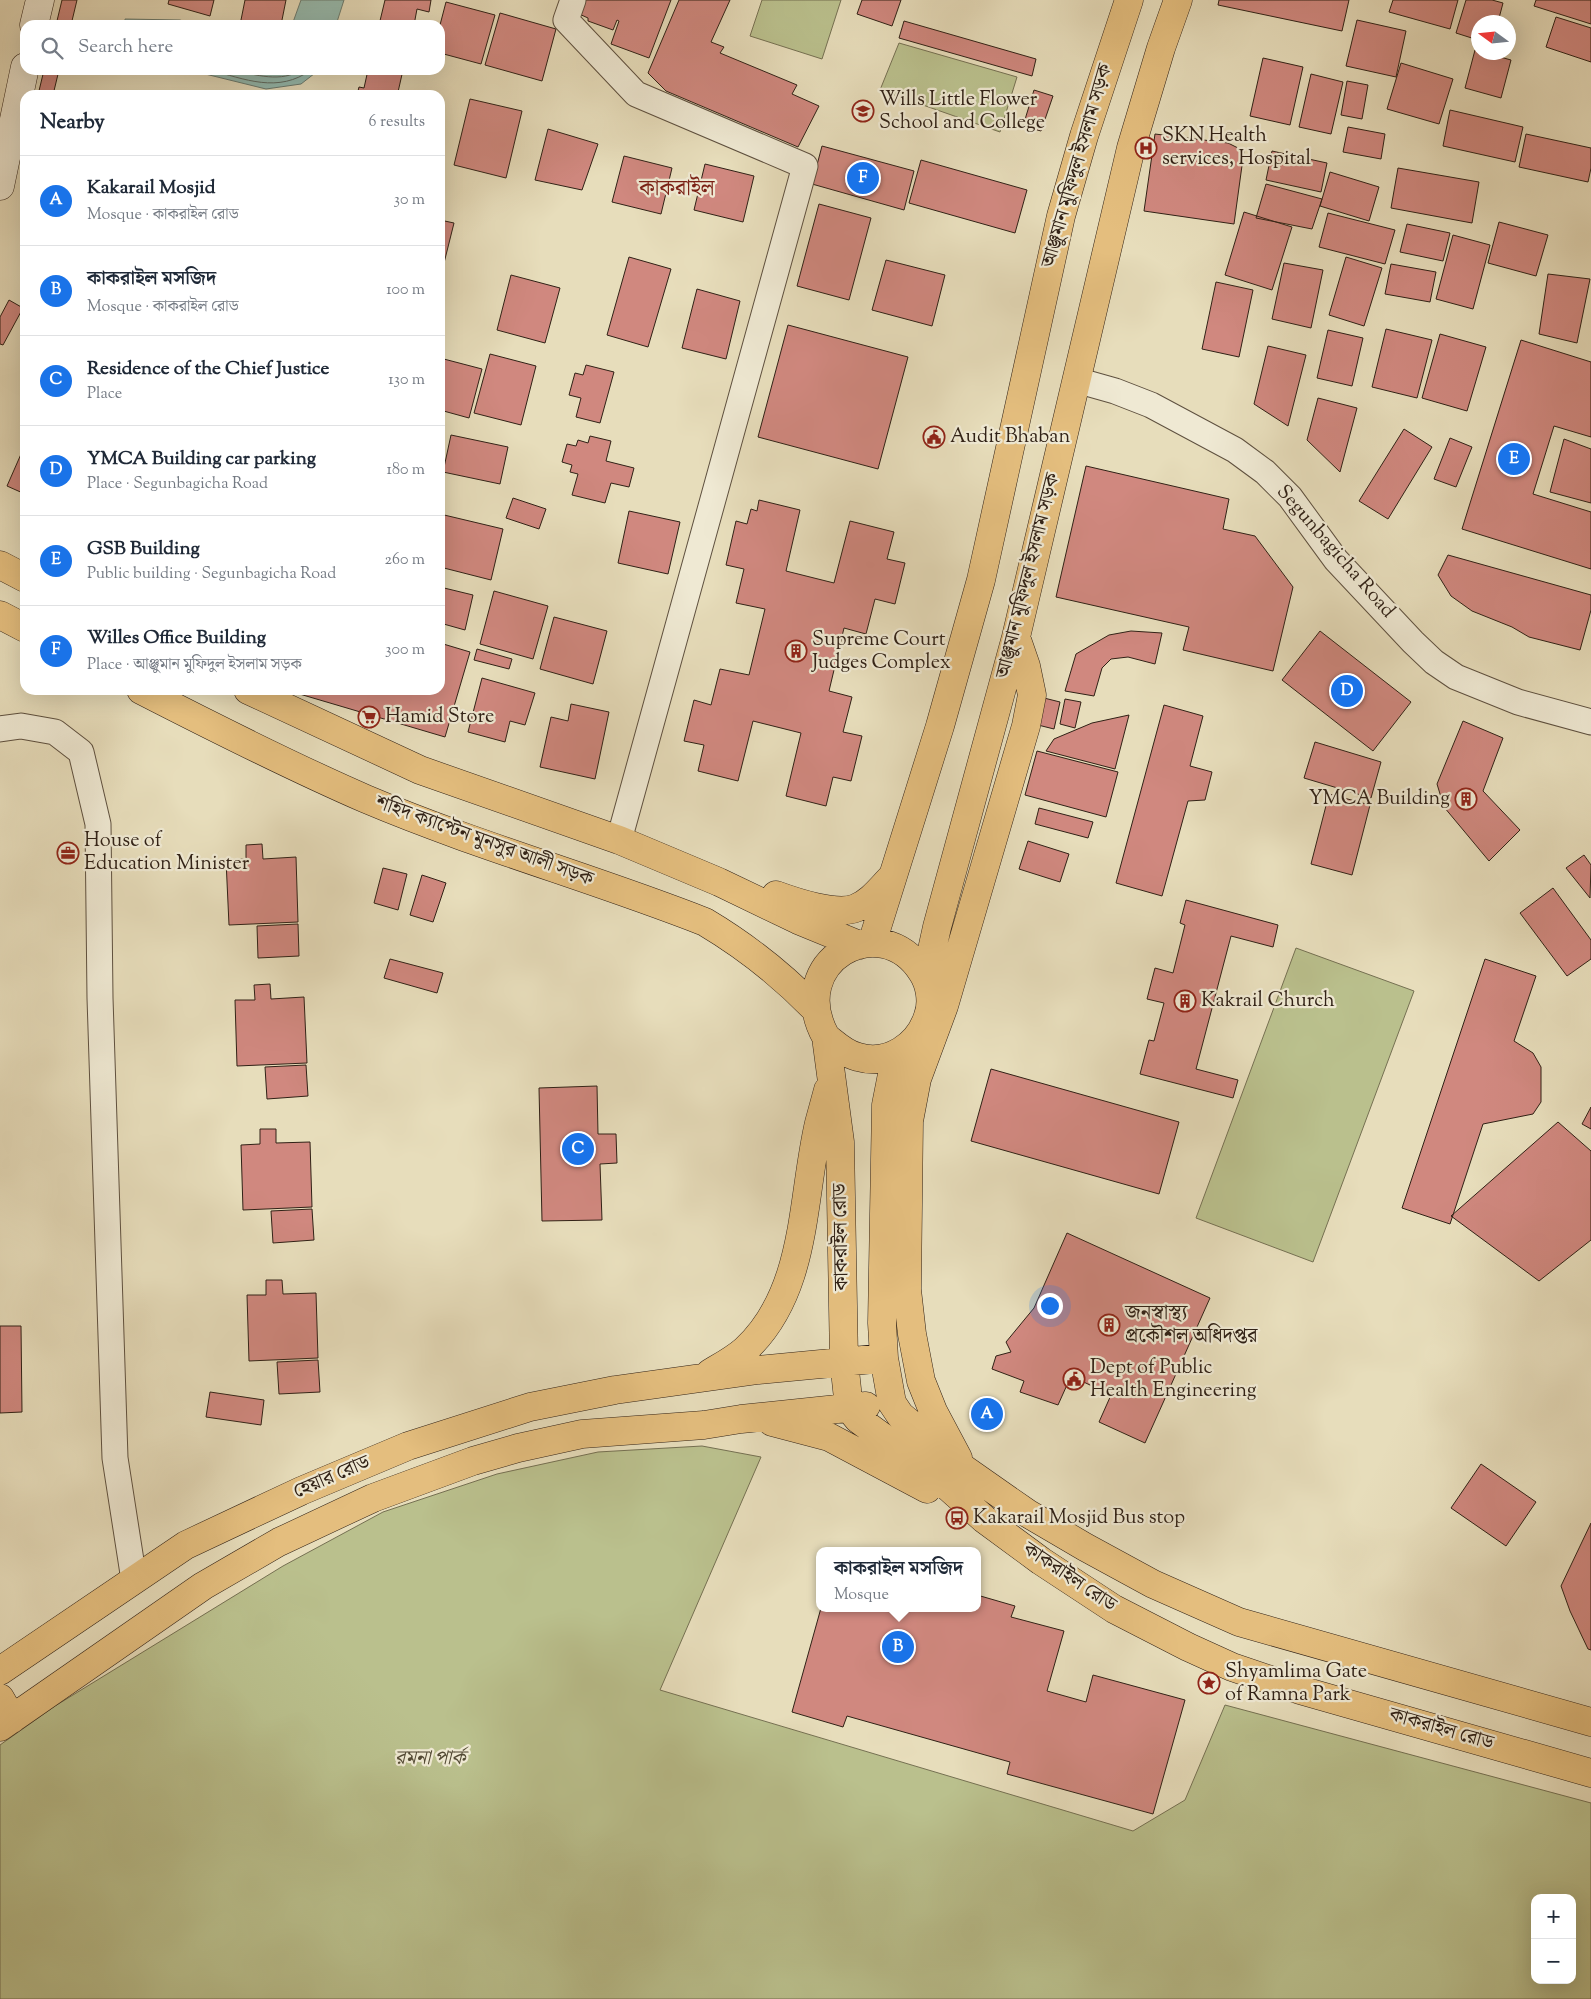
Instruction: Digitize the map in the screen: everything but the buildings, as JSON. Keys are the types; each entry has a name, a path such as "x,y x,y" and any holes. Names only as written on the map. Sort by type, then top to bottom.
{"main road":[{"name":"আঞ্জুমান মুফিদুল ইসলাম সড়ক","path":"866,944 895,873 940,726 980,580 1061,216 1084,136 1129,0"},
{"name":"আঞ্জুমান মুফিদুল ইসলাম সড়ক","path":"926,977 940,918 1016,637 1131,148 1161,48 1178,0"},
{"path":"0,566 20,576"},
{"path":"0,615 20,625"},
{"path":"964,1468 933,1411 921,1381 912,1334 908,1290 909,1121 917,1079 944,1006 1026,726 1032,695 1026,666 1016,637"},
{"name":"শহিদ ক্যাপ্টেন মুনসুর আলী সড়ক","path":"151,695 235,738 367,799 452,832 705,922 739,943 781,975 815,1009"},
{"path":"259,695 420,770 619,840 719,882 798,920 866,944 889,945 904,952 916,963 926,977 930,995 929,1013 923,1030 904,1049"},
{"path":"719,882 756,887 788,900 823,908 855,909 868,902 895,873"},
{"path":"866,944 843,951 830,962 820,976 816,992 815,1009 819,1024 826,1037 841,1050 858,1057 877,1059 904,1049 936,1027"},
{"name":"কাকরাইল রোড","path":"826,1037 840,1142 844,1361 849,1408 858,1419 869,1429 937,1477 984,1519 1041,1561 1114,1609 1188,1647 1232,1667 1300,1690 1591,1773"},
{"name":"কাকরাইল রোড","path":"904,1049 886,1104 882,1323 884,1358 892,1403 913,1427 964,1468 1027,1513 1117,1566 1239,1622 1591,1722"},
{"path":"702,1377 725,1364 744,1350 760,1333 773,1313 793,1272 803,1224 819,1124 832,1076"},
{"name":"হেয়ার রোড","path":"0,1671 186,1545 301,1491 408,1446 530,1407 615,1390 702,1377 884,1358"},
{"path":"4,1714 203,1586 279,1542 373,1498 473,1461 518,1448 582,1434 704,1425 741,1419 892,1403"},
{"path":"741,1419 770,1422 829,1437 984,1519"}],"street":[{"path":"35,20 40,0"},
{"path":"573,0 566,20 636,94 804,166 619,840"},
{"path":"0,186 23,75"},
{"name":"Segunbagicha Road","path":"1076,380 1115,391 1159,409 1235,450 1265,472 1290,497 1336,560 1434,662 1456,677 1518,702 1591,722"},
{"path":"0,729 21,726 55,732 81,752 98,824 100,1008 115,1458 134,1580"}],"green space":[{"path":"762,0 841,0 822,59 750,36"},
{"path":"899,43 1017,77 1000,132 880,90"},
{"path":"1296,948 1414,991 1313,1262 1196,1218"},
{"name":"রমনা পার্ক","path":"702,1446 761,1457 660,1690 1133,1831 1185,1800 1225,1705 1591,1803 1591,1999 0,1999 0,1745 55,1706 283,1566 383,1512 497,1474 598,1452"}],"water":[{"path":"301,0 344,0 338,20 294,20"},
{"path":"125,19 180,20 125,20"},
{"path":"209,75 313,75 301,84 266,89"}],"place":[{"name":"Wills Little Flower School and College","path":"863,111"},
{"name":"SKN Health services, Hospital","path":"1146,148"},
{"name":"Willes Office Building","path":"863,178"},
{"name":"Audit Bhaban","path":"934,437"},
{"name":"GSB Building","path":"1514,459"},
{"name":"Supreme Court Judges Complex","path":"796,651"},
{"name":"YMCA Building car parking","path":"1347,691"},
{"name":"Hamid Store","path":"369,717"},
{"name":"YMCA Building","path":"1466,799"},
{"name":"House of Education Minister","path":"68,853"},
{"name":"Kakrail Church","path":"1185,1001"},
{"name":"Residence of the Chief Justice","path":"578,1149"},
{"name":"জনস্বাস্থ্য প্রকৌশল অধিদপ্তর","path":"1109,1325"},
{"name":"Dept of Public Health Engineering","path":"1074,1379"},
{"name":"Kakarail Mosjid","path":"987,1414"},
{"name":"Kakarail Mosjid Bus stop","path":"957,1518"},
{"name":"কাকরাইল মসজিদ","path":"898,1647"},
{"name":"Shyamlima Gate of Ramna Park","path":"1209,1683"}],"district":[{"name":"কাকরাইল","path":"677,190"}]}
